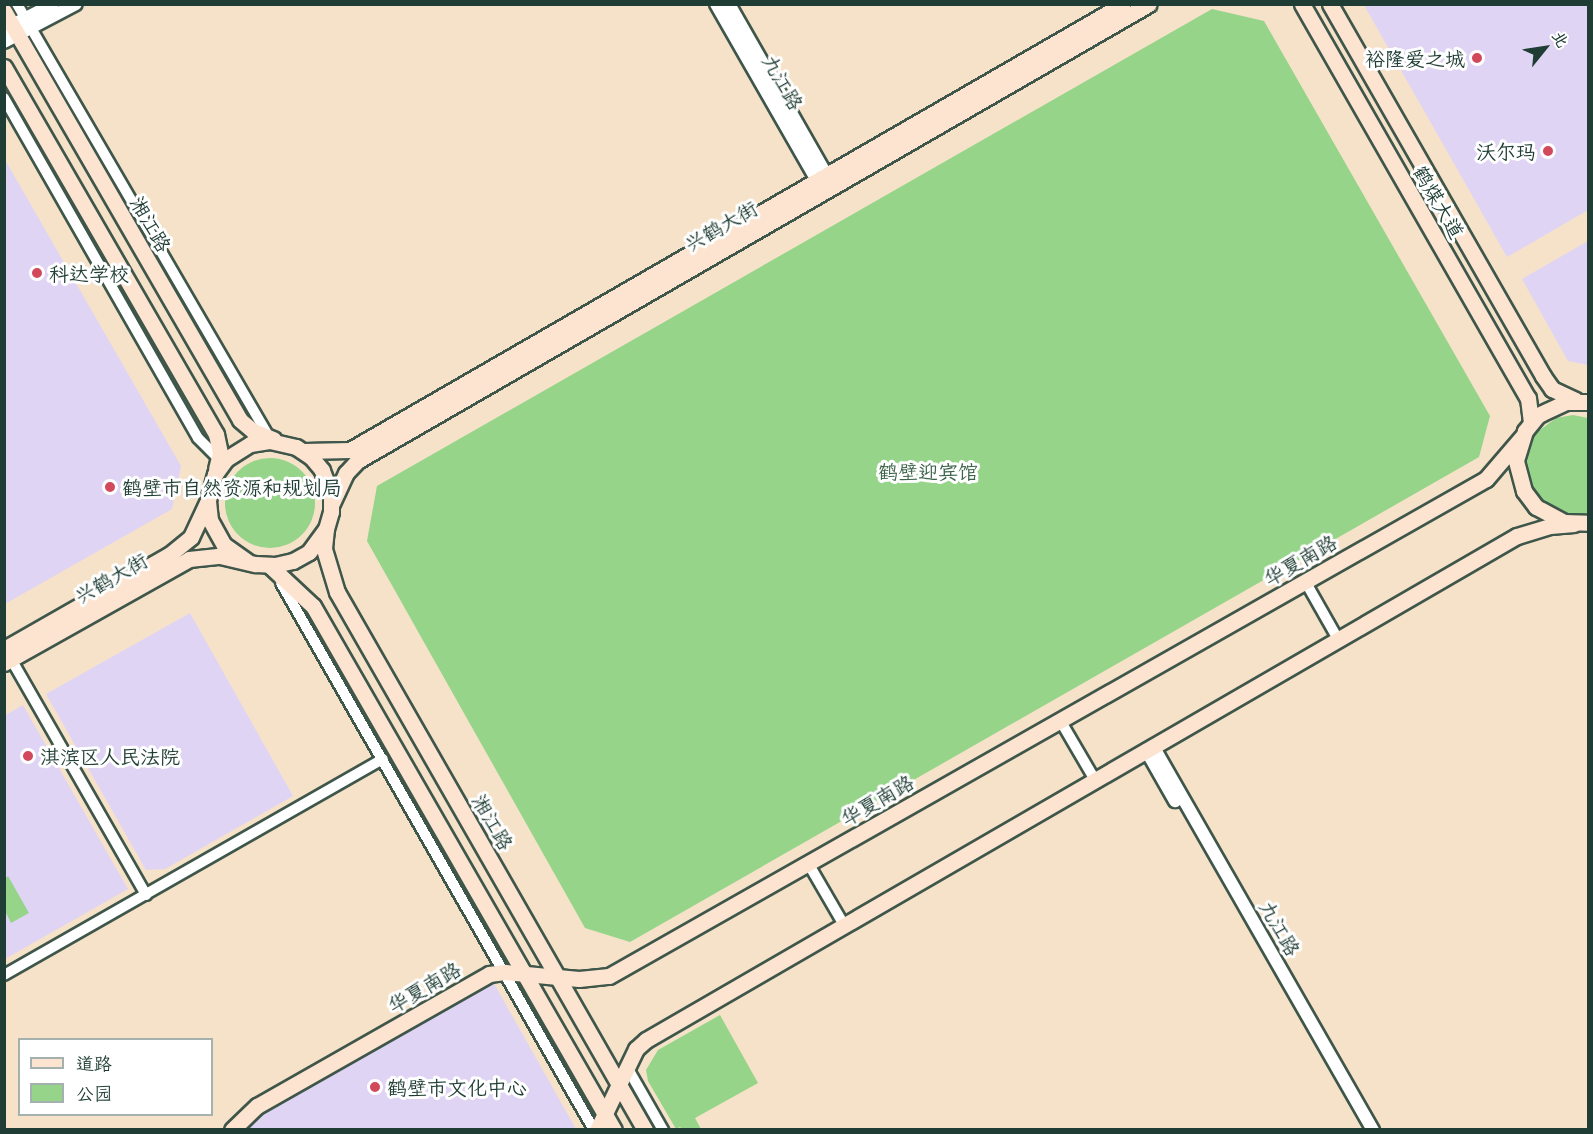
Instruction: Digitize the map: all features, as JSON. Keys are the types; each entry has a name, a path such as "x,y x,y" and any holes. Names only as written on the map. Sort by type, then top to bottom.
{"main road":[{"name":"兴鹤大街","path":"304,451 350,450 1123,4"},
{"name":"兴鹤大街","path":"332,503 346,473 357,461 1149,4"},
{"name":"鹤煤大道","path":"1302,4 1528,398 1531,422"},
{"name":"鹤煤大道","path":"1330,4 1543,376 1552,389 1585,401"},
{"name":"湘江路","path":"4,11 240,420 253,431 273,440"},
{"path":"4,67 216,434 220,453 208,501 210,520 218,537 231,551 247,561 269,565 284,564 302,557 316,545 326,529 332,503 330,486 322,470 304,451 273,440 259,442 242,448 217,467"},
{"name":"鹤煤大道","path":"1584,524 1545,514 1524,491 1516,461 1522,437 1531,422 1546,409 1585,401"},
{"name":"华夏南路","path":"232,1130 245,1115 267,1100 489,974 504,972 597,979 609,976 1486,479 1522,437"},
{"name":"兴鹤大街","path":"7,657 176,550 191,537 208,501"},
{"path":"596,1130 636,1049 646,1040 1517,536 1550,526 1584,524"},
{"name":"湘江路","path":"326,529 324,549 337,592 645,1130"},
{"name":"兴鹤大街","path":"7,657 189,560 220,556 247,561"},
{"path":"269,565 313,606 614,1130"}],"street":[{"path":"16,29 17,4"},
{"path":"16,29 53,4"},
{"path":"16,29 76,4"},
{"name":"九江路","path":"716,4 821,177"},
{"name":"九江路","path":"729,4 821,177"},
{"path":"4,98 198,438 217,467"},
{"path":"269,565 290,596 596,1130"},
{"path":"1305,581 1338,639"},
{"path":"7,657 146,895"},
{"path":"1060,720 1095,780"},
{"name":"九江路","path":"1150,748 1364,1130"},
{"name":"九江路","path":"1150,748 1373,1130"},
{"path":"4,975 383,759"},
{"path":"808,863 844,925"},
{"path":"627,1066 663,1130"}],"shaded area":[{"path":"1364,5 1586,5 1588,9 1588,210 1507,257"},
{"path":"4,158 181,466 172,509 5,604"},
{"path":"1588,241 1588,365 1568,361 1522,279"},
{"path":"190,613 293,796 165,869 146,870 46,694"},
{"path":"23,705 128,889 5,959 4,716"},
{"path":"492,980 576,1129 245,1130 263,1109"}],"green space":[{"name":"鹤壁迎宾馆","path":"1212,9 1264,21 1490,416 1479,457 630,942 585,928 367,541 377,486"},
{"path":"1573,415 1588,418 1588,513 1579,515 1562,514 1540,502 1530,489 1524,464 1527,448 1536,433 1556,418"},
{"path":"270,458 287,461 302,471 312,486 315,503 312,520 302,535 287,545 270,548 253,545 238,535 228,520 225,503 228,486 238,471 253,461"},
{"path":"8,876 29,913 11,923 5,911 5,879"},
{"path":"720,1015 758,1083 695,1118 701,1129 682,1129 680,1127 676,1129 648,1081 646,1070 658,1050"}],"place":[{"name":"裕隆爱之城","path":"1477,58"},
{"name":"沃尔玛","path":"1548,151"},
{"name":"科达学校","path":"37,273"},
{"name":"鹤壁市自然资源和规划局","path":"110,487"},
{"name":"淇滨区人民法院","path":"28,756"},
{"name":"鹤壁市文化中心","path":"375,1087"}]}
